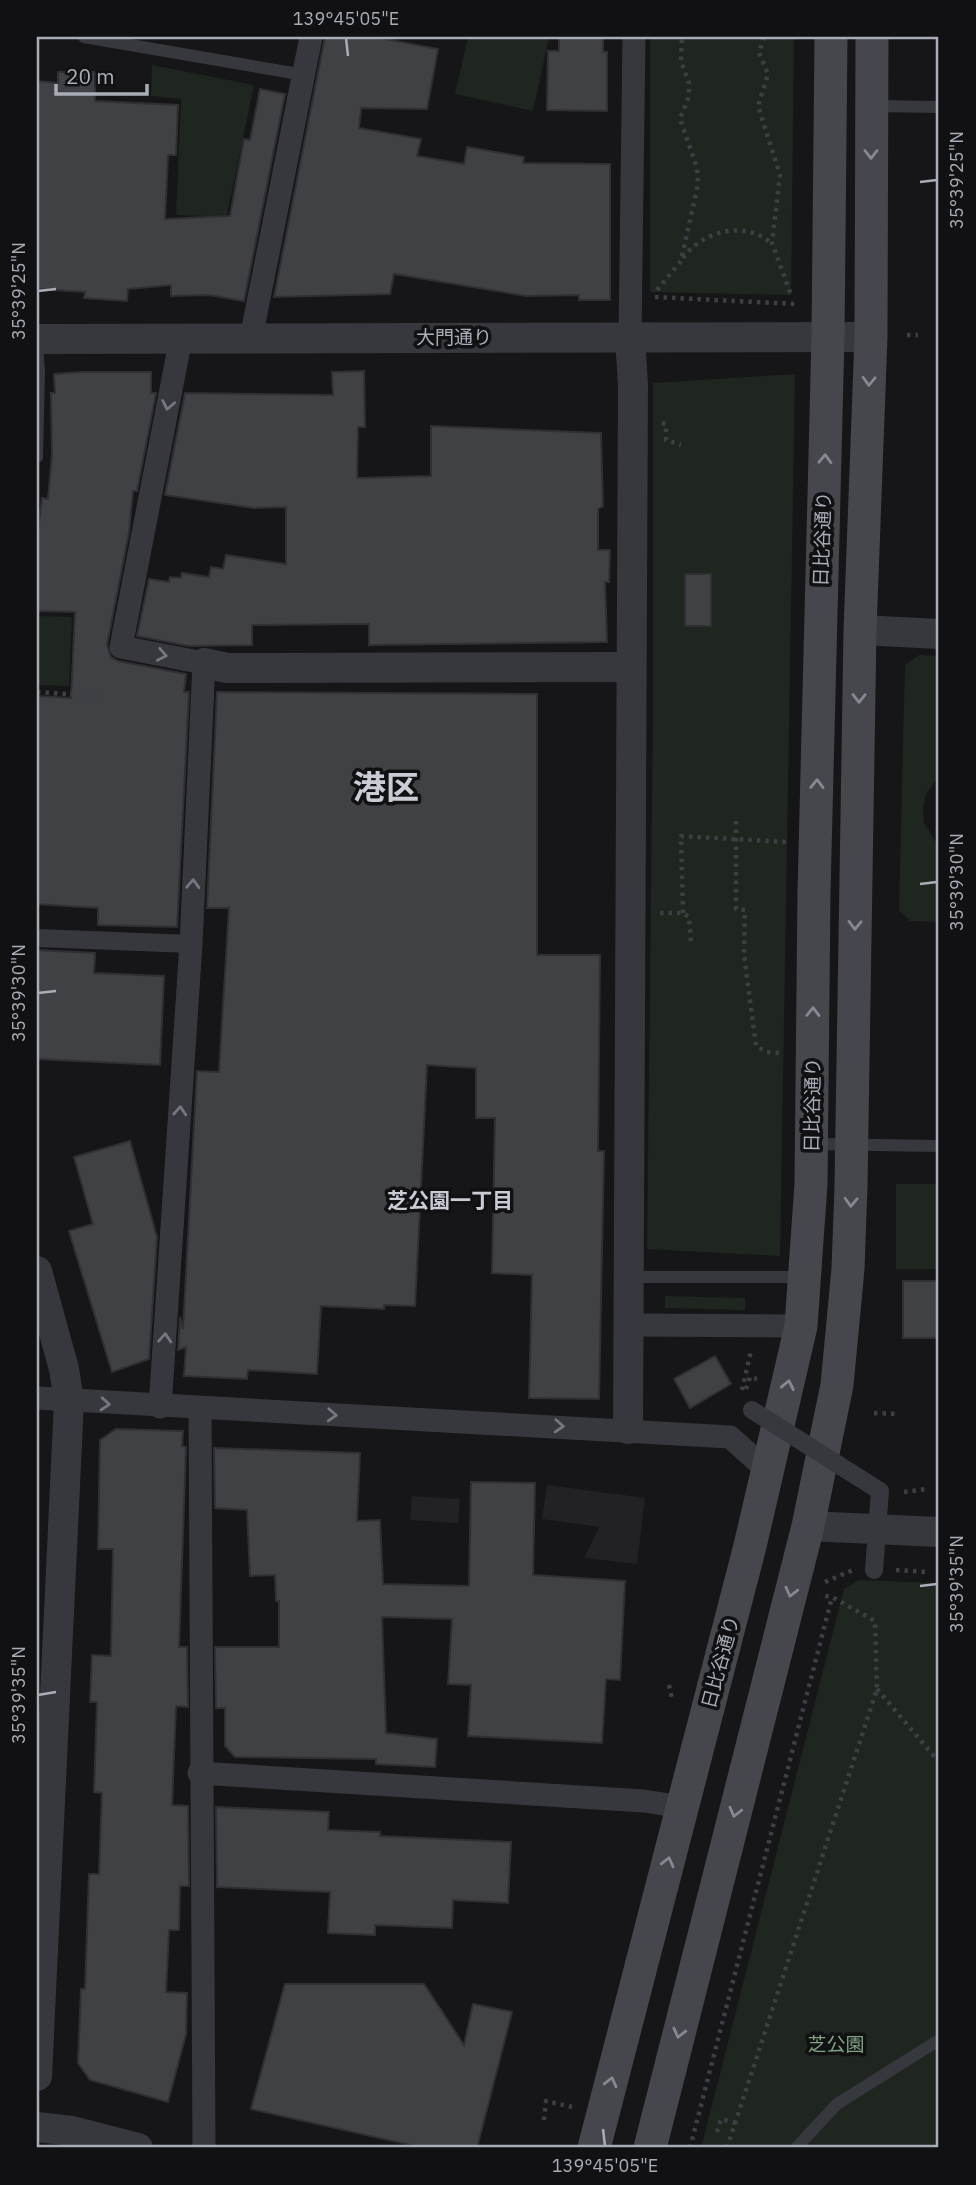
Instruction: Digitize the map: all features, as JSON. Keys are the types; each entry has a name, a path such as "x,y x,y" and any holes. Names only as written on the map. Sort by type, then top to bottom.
{"main road":[{"name":"日比谷通り","path":"594,2148 769,1472 801,1326 812,1144 819,649 828,336 831,37"},
{"name":"日比谷通り","path":"650,2148 808,1526 837,1385 848,1269 852,1145 860,630 871,337 872,37"},
{"path":"769,1472 808,1526"},
{"path":"750,1546 757,1538 776,1527 808,1526"}],"street":[{"path":"251,338 311,37"},
{"path":"628,1429 633,377 630,336 634,37"},
{"name":"大門通り","path":"37,339 871,337"},
{"path":"181,338 121,647 227,668 631,667"},
{"path":"860,630 939,634"},
{"path":"160,1407 191,944 204,663"},
{"path":"37,938 191,944"},
{"path":"37,1271 64,1369 69,1401 37,2076"},
{"path":"628,1325 801,1326"},
{"path":"37,1398 160,1407 628,1429 730,1437 769,1472"},
{"path":"200,1409 199,1773 204,2148"},
{"path":"752,1410 880,1491 874,1570"},
{"path":"808,1526 939,1532"},
{"path":"199,1773 644,1801 682,1807"},
{"path":"37,2127 72,2131 138,2148"}],"lane":[{"path":"85,37 304,75"},
{"path":"871,106 939,107"},
{"path":"37,346 37,457"},
{"path":"812,1144 939,1146"},
{"path":"627,1277 806,1277"},
{"path":"796,2148 837,2104 939,2040"}],"path":[{"path":"681,261 698,184 697,168 681,130 680,119 689,96 689,83 681,61 682,37"},
{"path":"764,37 759,53 768,74 758,106 780,175 772,243 791,295"},
{"path":"654,297 655,292 700,241 730,230 762,235 772,243"},
{"path":"631,303 654,297 795,304"},
{"path":"907,335 918,335"},
{"path":"37,692 97,696"},
{"path":"736,821 736,909 745,910 744,955 756,1046 766,1052 789,1054"},
{"path":"683,913 681,836 794,842"},
{"path":"631,913 683,913 689,917 691,943"},
{"path":"874,1413 898,1413"},
{"path":"727,2148 877,1689 875,1621 832,1597 820,1594 823,1583 855,1569"},
{"path":"690,2148 832,1597"},
{"path":"669,1685 672,1699"},
{"path":"877,1689 939,1762"},
{"path":"544,2120 546,2101 572,2107"},
{"path":"717,2132 721,2119 736,2123"}],"shaded area":[{"path":"547,1485 645,1498 637,1564 584,1558 599,1527 542,1519"},
{"path":"412,1496 460,1499 458,1523 410,1520"}],"green space":[{"path":"468,37 549,37 533,111 455,94"},
{"path":"650,37 794,37 791,295 650,292"},
{"path":"152,65 254,85 224,229 206,250 204,216 176,215 181,99 151,96"},
{"path":"795,374 780,1256 647,1249 653,712 653,383"},
{"path":"37,616 72,617 69,686 37,685"},
{"path":"919,655 939,656 939,776 926,794 923,808 924,823 939,847 939,922 910,921 899,910 905,665"},
{"path":"896,1184 939,1184 939,1269 896,1269"},
{"path":"665,1296 745,1298 745,1310 665,1308"},
{"name":"芝公園","path":"859,1580 939,1583 939,2148 701,2148 844,1589"}],"building":[{"path":"325,37 375,37 438,49 427,109 361,108 359,128 421,139 417,156 464,164 467,147 524,157 523,163 610,164 610,300 579,300 579,295 526,296 394,274 390,294 274,297"},
{"path":"559,37 603,37 603,52 607,52 607,111 547,110 548,51 559,51"},
{"path":"58,72 95,72 95,101 178,105 176,155 168,155 165,219 230,216 244,139 250,140 260,89 285,94 244,301 209,295 171,296 171,285 128,289 127,301 84,298 85,292 37,289 37,81 58,83"},
{"path":"364,371 365,427 358,427 357,478 431,476 431,426 601,433 603,506 598,509 598,550 610,550 609,582 605,582 607,642 369,645 369,624 252,625 252,645 189,646 137,636 149,579 169,582 170,577 181,578 182,573 209,577 211,567 223,569 226,555 286,564 286,507 254,508 165,495 185,393 333,395 332,372"},
{"path":"151,372 151,393 156,393 137,491 133,491 129,532 107,645 111,657 118,661 186,674 184,692 189,692 177,927 98,925 98,908 37,904 37,696 71,698 75,612 37,611 37,539 42,498 48,499 54,374"},
{"path":"685,574 711,574 711,626 685,626"},
{"path":"217,692 537,694 537,955 600,955 598,1151 604,1151 599,1399 529,1398 532,1275 492,1273 495,1118 476,1118 476,1068 427,1065 415,1306 384,1305 384,1309 321,1306 317,1374 248,1370 247,1379 184,1376 186,1347 178,1350 180,1317 183,1329 197,1071 219,1072 229,908 207,908"},
{"path":"37,950 95,953 94,973 164,976 160,1065 37,1059"},
{"path":"130,1141 157,1237 149,1359 112,1372 69,1231 93,1224 74,1157"},
{"path":"903,1281 939,1281 939,1338 903,1338"},
{"path":"715,1356 731,1384 690,1408 674,1379"},
{"path":"116,1429 183,1431 182,1446 186,1447 179,1647 187,1647 188,1707 176,1706 172,1805 188,1806 189,1886 180,1886 179,1930 169,1930 166,1992 187,1993 186,2034 168,2102 90,2080 78,2063 81,1989 85,1989 89,1874 99,1874 102,1793 94,1792 97,1702 90,1702 92,1655 111,1656 113,1549 98,1549 100,1440"},
{"path":"214,1448 360,1453 357,1521 380,1520 383,1584 469,1586 471,1482 535,1483 533,1575 625,1581 620,1680 606,1679 602,1743 468,1736 471,1685 448,1684 452,1619 382,1617 386,1733 437,1739 435,1767 376,1764 376,1759 235,1757 225,1746 225,1708 216,1708 215,1647 279,1647 279,1601 276,1601 275,1575 250,1576 247,1510 215,1508"},
{"path":"216,1807 329,1812 328,1830 380,1832 380,1836 511,1842 508,1903 453,1900 452,1928 375,1925 375,1935 328,1933 330,1892 217,1887"},
{"path":"285,1984 424,1984 464,2045 473,2004 512,2012 477,2148 424,2148 251,2109"}],"district":[{"name":"港区","path":"386,786"},
{"name":"芝公園一丁目","path":"450,1200"}]}
